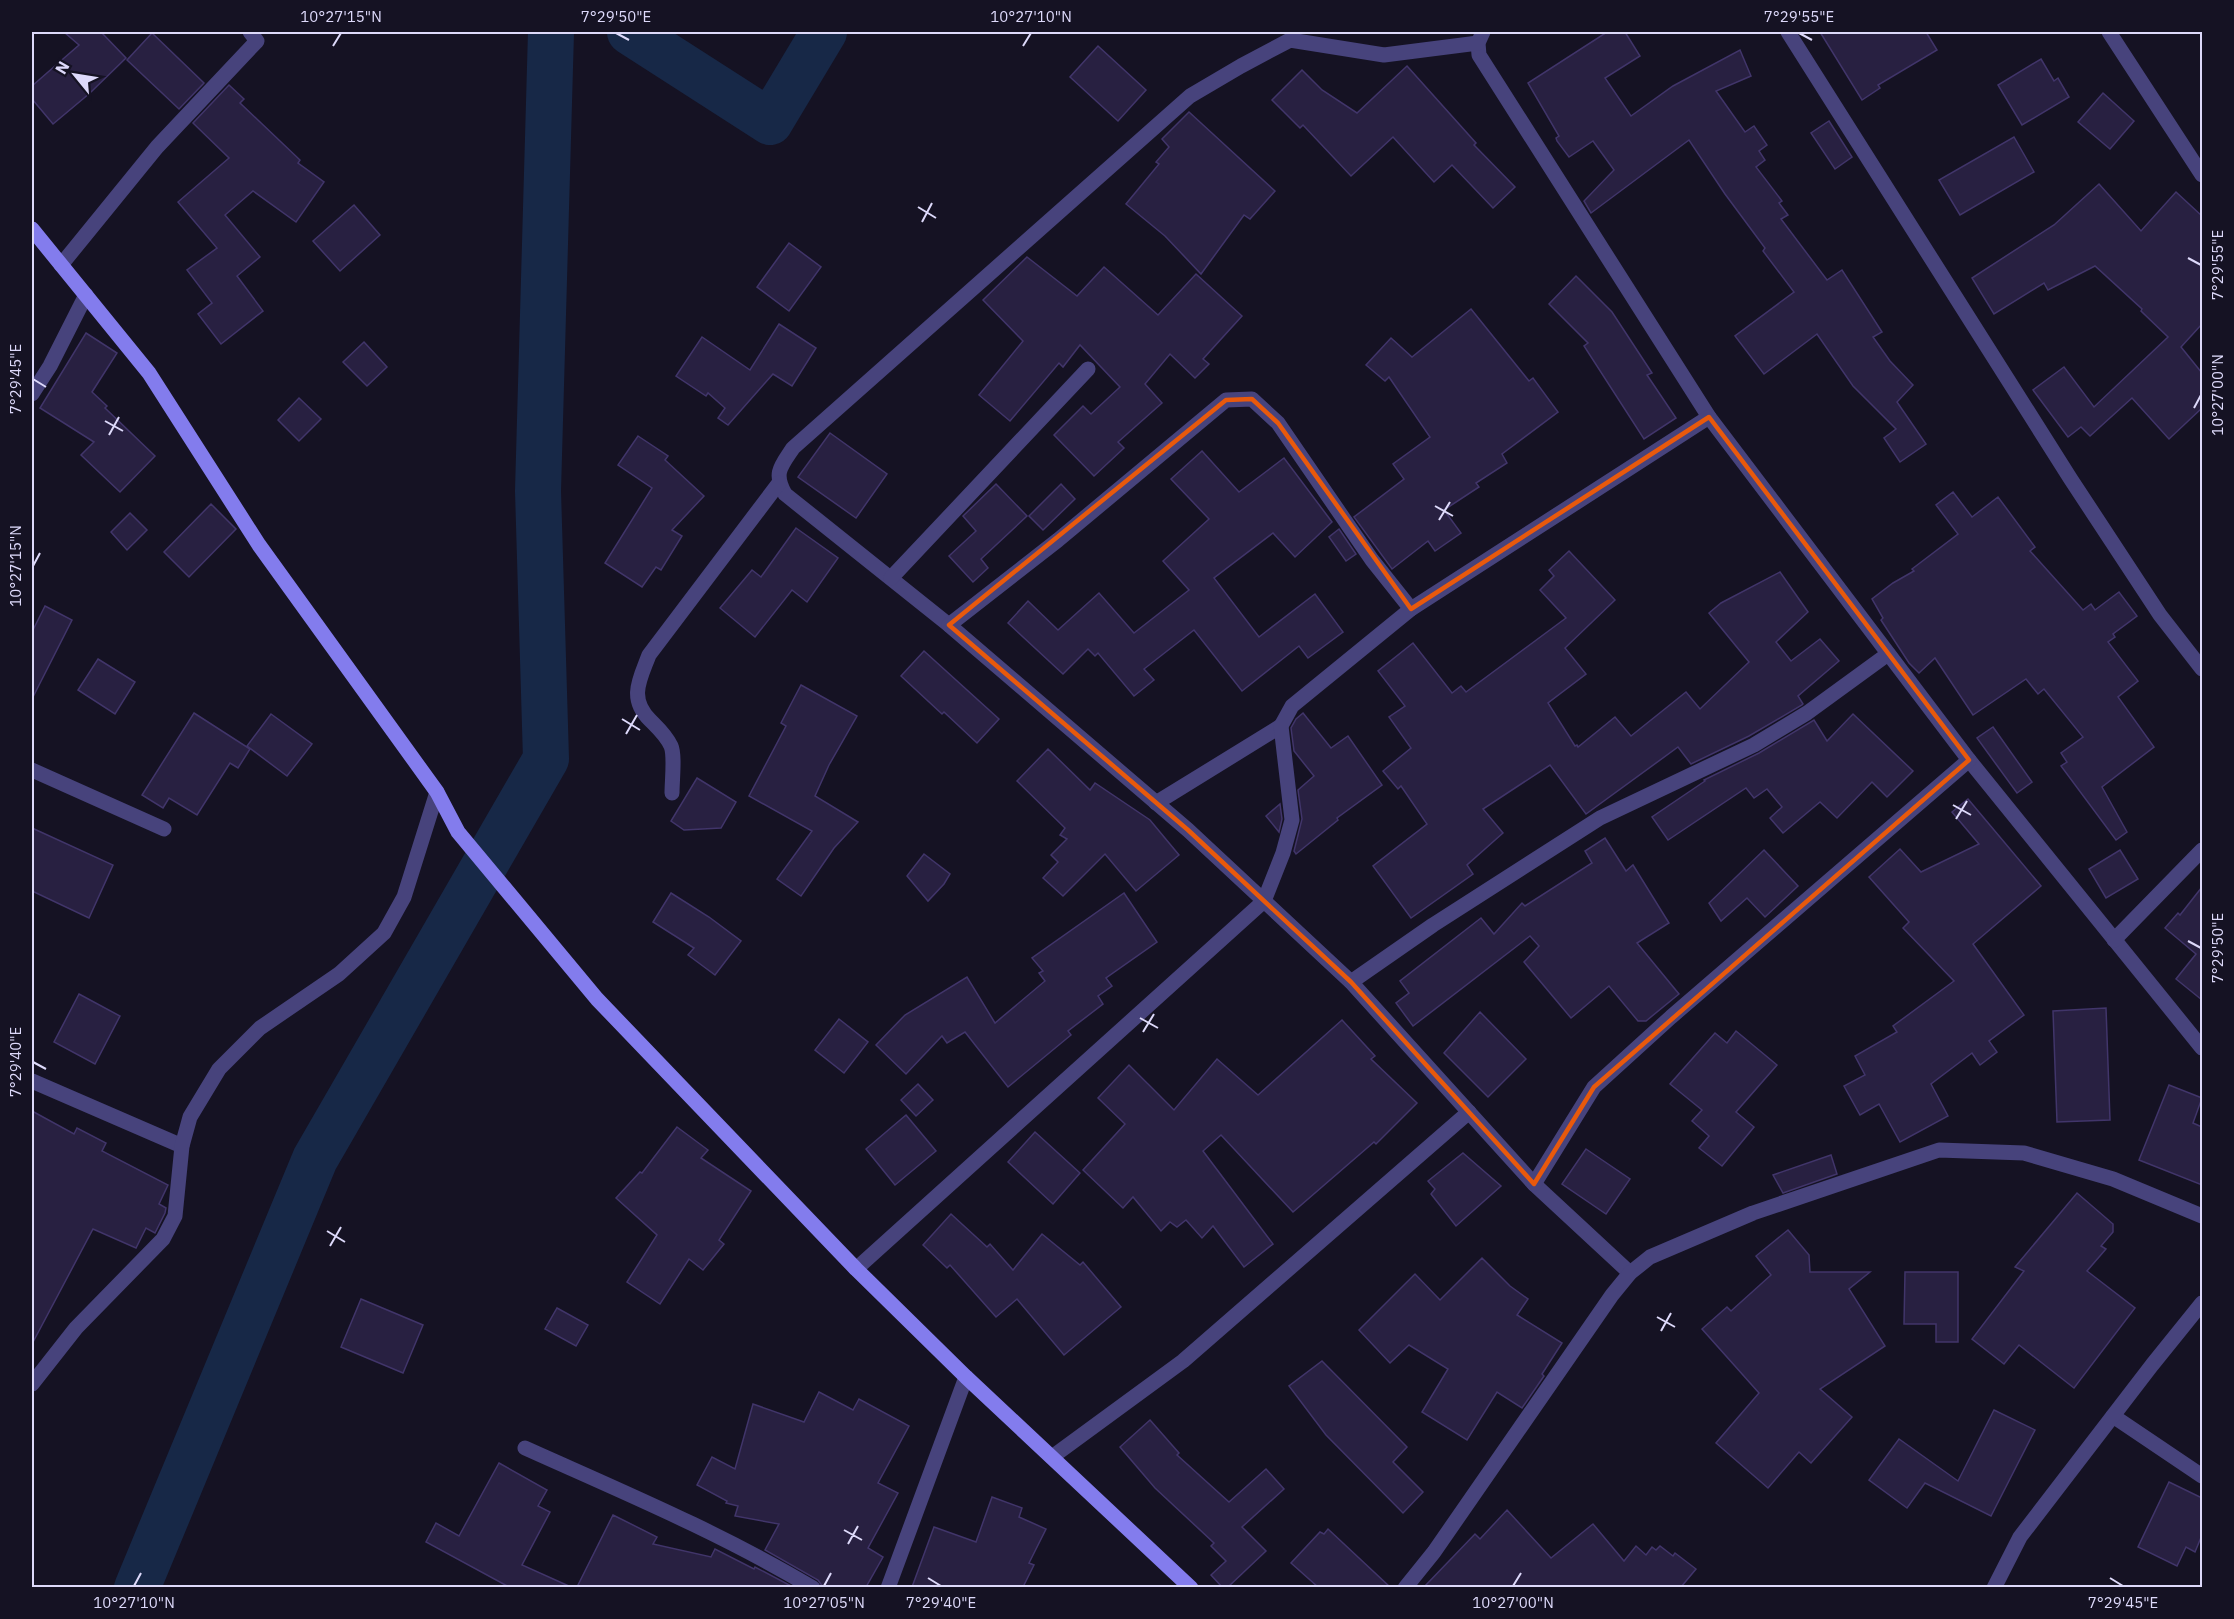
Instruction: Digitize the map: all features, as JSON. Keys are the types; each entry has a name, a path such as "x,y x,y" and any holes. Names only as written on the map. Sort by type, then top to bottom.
{"street":[{"path":"61,265 157,147 257,41 250,32"},
{"path":"1788,32 2070,478 2160,615 2202,669"},
{"path":"2109,32 2202,175"},
{"path":"1630,1273 1534,1184 1351,982 1188,830 949,625 785,494 779,483 779,469 793,448 1190,96 1290,40 1384,56 1480,38 1479,55 1709,417 1969,760 2202,1048"},
{"path":"32,229 148,373 259,544 436,792 458,832 597,999 856,1269 966,1377 1191,1587"},
{"path":"32,394 50,366 86,295"},
{"path":"891,578 1088,369"},
{"path":"949,625 1058,540 1226,400 1244,399 1252,399 1278,423 1372,560 1411,609"},
{"path":"1156,803 1281,726 1292,706 1411,609 1709,417"},
{"path":"672,793 672,748 661,730 648,718 638,702 636,687 649,655 779,483"},
{"path":"1351,982 1433,925 1600,818 1754,745 1807,713 1888,654"},
{"path":"856,1269 1264,901 1283,853 1292,820 1281,726"},
{"path":"1534,1184 1594,1087 1671,1017 1969,760"},
{"path":"32,770 164,829"},
{"path":"32,1384 76,1328 163,1239 175,1216 182,1146 190,1117 219,1069 260,1028 339,974 384,933 404,897 436,792"},
{"path":"2114,940 2202,850"},
{"path":"32,1082 182,1146"},
{"path":"1052,1457 1183,1361 1469,1112"},
{"path":"1404,1587 1434,1552 1612,1295 1630,1273 1650,1257 1754,1213 1939,1150 2024,1153 2113,1179 2202,1216"},
{"path":"1994,1587 2020,1537 2202,1304"},
{"path":"888,1587 966,1377"},
{"path":"2113,1416 2202,1476"},
{"path":"525,1448 713,1532 766,1559 813,1587"}],"highlighted area":[{"path":"1252,399 1278,423 1411,609 1709,417 1969,760 1594,1087 1534,1184 1351,982 1188,830 949,625 1226,400"}],"building":[{"path":"64,32 101,32 126,58 90,93 53,124 32,99 32,86 79,45"},
{"path":"1607,32 1625,32 1640,56 1605,78 1631,116 1673,86 1740,50 1751,76 1716,91 1745,132 1754,126 1767,145 1759,151 1765,160 1756,167 1782,201 1779,203 1788,215 1781,219 1827,280 1842,270 1882,332 1873,337 1890,361 1913,385 1897,402 1926,444 1900,462 1884,438 1896,429 1853,386 1817,334 1764,374 1735,336 1794,292 1763,251 1765,248 1689,140 1591,213 1584,201 1614,170 1593,141 1569,157 1557,141 1556,138 1559,136 1528,83"},
{"path":"1820,32 1926,32 1937,50 1878,85 1880,88 1862,100"},
{"path":"152,33 204,83 179,109 127,60"},
{"path":"1098,46 1146,90 1118,121 1070,77"},
{"path":"2041,59 2054,81 2058,78 2069,97 2022,125 1998,85"},
{"path":"1407,66 1476,143 1474,145 1515,187 1493,208 1452,165 1434,182 1393,137 1351,176 1303,125 1300,128 1272,100 1302,70 1322,90 1357,113"},
{"path":"229,85 244,99 240,103 300,160 298,163 324,182 296,222 253,191 225,215 260,257 237,276 263,311 221,344 198,314 212,303 187,270 217,248 178,202 229,158 193,123"},
{"path":"2103,93 2134,121 2110,149 2078,122"},
{"path":"1189,112 1275,191 1250,219 1244,215 1201,274 1165,236 1126,204 1159,164 1156,162 1169,147 1162,139"},
{"path":"1829,121 1852,157 1835,169 1811,133"},
{"path":"2014,137 2034,172 1960,215 1939,180"},
{"path":"2099,184 2141,231 2176,192 2202,216 2202,324 2181,347 2202,373 2202,408 2169,439 2132,398 2090,436 2081,427 2068,437 2033,390 2064,367 2094,407 2168,337 2141,311 2142,309 2095,266 2048,290 2044,283 1994,314 1972,278 2054,225"},
{"path":"354,205 380,235 340,271 313,241"},
{"path":"789,243 821,267 789,311 757,287"},
{"path":"1027,257 1077,296 1104,267 1158,315 1196,274 1242,316 1203,359 1209,364 1195,378 1170,354 1145,384 1162,403 1118,442 1124,448 1094,476 1054,435 1083,406 1091,414 1120,387 1080,345 1063,367 1059,363 1010,421 979,395 1023,341 983,300"},
{"path":"1576,276 1612,312 1652,373 1647,375 1676,418 1644,439 1584,346 1588,343 1549,304"},
{"path":"1471,309 1529,381 1533,378 1558,412 1502,454 1507,463 1476,483 1479,487 1444,510 1461,533 1435,551 1428,541 1392,569 1354,517 1404,479 1393,464 1430,437 1389,377 1385,381 1366,365 1391,338 1412,357"},
{"path":"779,324 816,348 792,386 773,374 728,425 718,418 725,408 708,393 706,396 676,376 702,337 750,370"},
{"path":"86,333 117,353 92,392 107,406 105,408 155,456 120,492 81,455 94,442 40,408"},
{"path":"364,342 387,367 367,386 343,362"},
{"path":"299,398 321,419 299,441 278,420"},
{"path":"830,433 887,474 856,518 798,477"},
{"path":"638,436 668,456 665,460 704,496 672,530 682,536 661,570 656,567 642,587 605,563 652,488 618,465"},
{"path":"1202,451 1239,492 1284,458 1332,522 1295,557 1273,533 1214,578 1259,637 1315,594 1343,632 1308,658 1299,646 1242,691 1194,630 1144,669 1154,680 1134,696 1098,653 1095,656 1088,649 1063,674 1008,623 1028,601 1058,630 1099,593 1134,633 1189,590 1163,561 1209,519 1171,479"},
{"path":"996,484 1027,516 981,559 988,568 973,582 949,556 976,531 963,516"},
{"path":"1061,484 1075,499 1043,530 1029,516"},
{"path":"1953,492 1972,517 1998,497 2035,547 2030,551 2083,610 2091,604 2095,610 2119,592 2137,616 2113,634 2115,637 2108,642 2138,681 2118,697 2154,747 2102,787 2127,832 2116,840 2061,766 2067,762 2061,753 2083,737 2044,689 2038,694 2026,679 1973,715 1935,658 1919,673 1909,663 1881,620 1883,618 1872,599 1914,571 1912,569 1958,534 1936,505"},
{"path":"211,504 236,529 189,577 164,552"},
{"path":"130,513 147,530 127,550 111,532"},
{"path":"796,528 838,558 807,602 792,590 755,637 720,608 752,570 761,577"},
{"path":"1339,529 1356,554 1346,561 1329,537"},
{"path":"1569,551 1615,600 1565,648 1586,674 1548,703 1575,746 1578,747 1615,717 1631,736 1686,692 1700,709 1749,662 1709,613 1721,603 1780,572 1808,612 1776,642 1791,661 1820,639 1839,661 1798,696 1802,705 1749,736 1691,764 1678,747 1586,814 1550,765 1483,809 1503,833 1467,865 1473,874 1411,918 1373,866 1427,824 1401,786 1398,789 1383,771 1411,748 1389,717 1405,706 1378,671 1413,643 1452,693 1461,686 1466,692 1566,618 1540,590 1554,576 1549,570"},
{"path":"45,606 72,620 32,699 32,632"},
{"path":"924,651 999,719 977,743 901,676"},
{"path":"98,659 135,682 115,714 78,690"},
{"path":"801,685 857,716 829,765 815,796 858,822 834,848 801,896 777,879 812,831 749,796 786,726 781,723"},
{"path":"194,713 250,749 238,768 230,763 197,815 169,798 163,808 142,795"},
{"path":"1303,713 1331,748 1348,736 1382,785 1337,818 1338,820 1296,854 1294,851 1302,819 1298,790 1314,776 1294,751 1291,728"},
{"path":"271,714 312,744 287,776 247,746"},
{"path":"1853,714 1913,771 1887,797 1872,782 1837,818 1820,802 1783,833 1770,818 1782,807 1767,789 1754,798 1746,788 1668,840 1652,817 1704,780 1759,753 1814,720 1827,741"},
{"path":"1993,727 2032,782 2017,793 1977,738"},
{"path":"1048,749 1090,790 1095,783 1150,820 1179,855 1136,891 1105,854 1063,896 1043,878 1058,862 1051,855 1067,839 1060,835 1065,828 1017,781"},
{"path":"697,778 736,802 721,828 684,830 671,821"},
{"path":"1968,799 2041,886 1973,944 2024,1015 1989,1041 1997,1052 1980,1065 1972,1053 1931,1084 1948,1116 1900,1142 1879,1104 1860,1115 1844,1086 1865,1075 1855,1056 1897,1032 1893,1026 1954,981 1903,928 1909,922 1869,877 1900,849 1921,872 1979,844 1952,812"},
{"path":"1280,804 1282,819 1279,832 1266,816"},
{"path":"32,828 113,865 89,918 32,891"},
{"path":"1605,838 1626,871 1633,865 1669,923 1637,943 1679,994 1646,1021 1638,1021 1609,986 1571,1018 1524,962 1539,946 1530,936 1413,1026 1396,1003 1409,993 1400,981 1481,918 1494,934 1522,903 1525,906 1592,863 1585,851"},
{"path":"1764,850 1798,886 1765,917 1747,898 1721,921 1709,903"},
{"path":"2120,850 2138,879 2106,898 2089,869"},
{"path":"924,854 950,874 928,901 907,876"},
{"path":"2202,887 2202,1000 2176,979 2196,954 2165,928 2178,913 2180,915"},
{"path":"671,893 741,941 715,975 688,955 694,948 653,922"},
{"path":"1124,893 1157,942 1106,978 1112,986 1098,996 1103,1004 1068,1031 1071,1035 1008,1087 965,1032 947,1043 942,1036 906,1074 876,1045 905,1015 967,977 995,1023 1045,981 1039,973 1043,971 1032,958"},
{"path":"79,994 120,1016 95,1064 54,1042"},
{"path":"2106,1008 2110,1120 2057,1122 2053,1011"},
{"path":"1480,1012 1526,1059 1488,1097 1444,1053"},
{"path":"839,1019 868,1042 844,1073 815,1050"},
{"path":"1342,1020 1375,1056 1371,1059 1417,1103 1376,1144 1374,1142 1293,1212 1221,1135 1203,1151 1273,1244 1244,1267 1213,1226 1202,1238 1186,1220 1177,1227 1170,1222 1161,1231 1133,1197 1123,1208 1083,1170 1125,1124 1098,1098 1129,1065 1174,1110 1217,1059 1258,1095"},
{"path":"1736,1031 1777,1065 1736,1112 1754,1127 1722,1166 1699,1148 1709,1136 1692,1121 1702,1110 1670,1084 1715,1033 1727,1043"},
{"path":"918,1084 933,1100 916,1116 901,1100"},
{"path":"2169,1085 2202,1098 2193,1123 2202,1127 2202,1185 2139,1160"},
{"path":"32,1111 74,1134 77,1128 106,1143 102,1151 168,1185 159,1204 166,1208 165,1213 155,1233 146,1228 136,1248 93,1229 32,1344"},
{"path":"906,1115 936,1151 895,1185 866,1149"},
{"path":"677,1127 708,1150 701,1158 751,1191 719,1240 724,1244 703,1270 689,1259 660,1304 627,1282 657,1235 616,1198 640,1172 642,1173"},
{"path":"1035,1132 1080,1173 1053,1204 1008,1162"},
{"path":"1586,1149 1630,1179 1606,1214 1562,1184"},
{"path":"1463,1153 1501,1186 1456,1226 1431,1194 1435,1189 1428,1181"},
{"path":"1831,1155 1837,1174 1783,1193 1773,1175"},
{"path":"2077,1193 2113,1224 2113,1232 2101,1246 2106,1249 2087,1271 2135,1308 2074,1388 2019,1345 2004,1364 1972,1339 2024,1271 2015,1267"},
{"path":"951,1214 987,1247 990,1244 1013,1270 1042,1234 1080,1265 1083,1262 1121,1307 1064,1355 1017,1299 996,1317 950,1265 947,1268 923,1245"},
{"path":"1788,1230 1809,1255 1810,1272 1870,1272 1849,1289 1885,1346 1820,1389 1852,1417 1811,1463 1799,1452 1768,1488 1716,1443 1759,1393 1702,1329 1727,1307 1731,1311 1771,1275 1756,1256"},
{"path":"1482,1258 1510,1286 1528,1299 1517,1315 1562,1343 1542,1374 1544,1376 1522,1408 1497,1392 1467,1440 1422,1412 1448,1369 1409,1345 1390,1363 1359,1330 1415,1274 1440,1300"},
{"path":"1905,1272 1958,1272 1958,1342 1936,1342 1936,1324 1904,1324"},
{"path":"361,1299 423,1325 403,1373 341,1347"},
{"path":"557,1308 588,1325 576,1346 545,1329"},
{"path":"1322,1361 1407,1447 1393,1462 1423,1492 1403,1513 1326,1435 1289,1386"},
{"path":"819,1392 853,1410 859,1399 909,1426 878,1483 898,1493 868,1548 883,1557 866,1587 823,1587 818,1580 765,1550 779,1524 735,1516 738,1506 726,1503 727,1501 697,1485 712,1457 735,1469 753,1404 804,1422"},
{"path":"1994,1410 2035,1430 1991,1516 1925,1483 1907,1508 1869,1480 1899,1439 1958,1481"},
{"path":"1150,1420 1179,1453 1177,1455 1229,1502 1266,1469 1284,1489 1242,1527 1266,1551 1228,1587 1222,1587 1211,1575 1226,1561 1211,1546 1214,1543 1155,1488 1120,1447"},
{"path":"499,1463 547,1490 538,1506 550,1512 522,1565 571,1587 509,1587 426,1542 436,1523 459,1536"},
{"path":"2169,1482 2202,1498 2202,1535 2195,1552 2186,1547 2177,1566 2138,1547"},
{"path":"992,1497 1022,1508 1019,1517 1046,1529 1029,1563 1034,1565 1023,1587 912,1587 934,1527 976,1542"},
{"path":"1507,1510 1551,1558 1593,1524 1624,1561 1636,1546 1646,1555 1652,1547 1656,1550 1660,1546 1673,1556 1675,1553 1696,1569 1681,1587 1424,1587 1475,1534 1480,1539"},
{"path":"613,1515 657,1537 653,1544 711,1557 715,1549 793,1587 577,1587"},
{"path":"1328,1529 1390,1587 1318,1587 1291,1563 1320,1532 1324,1534"}],"waterway":[{"path":"137,1588 315,1159 546,759 538,491 551,32"},
{"path":"630,32 770,122 824,32"}]}
